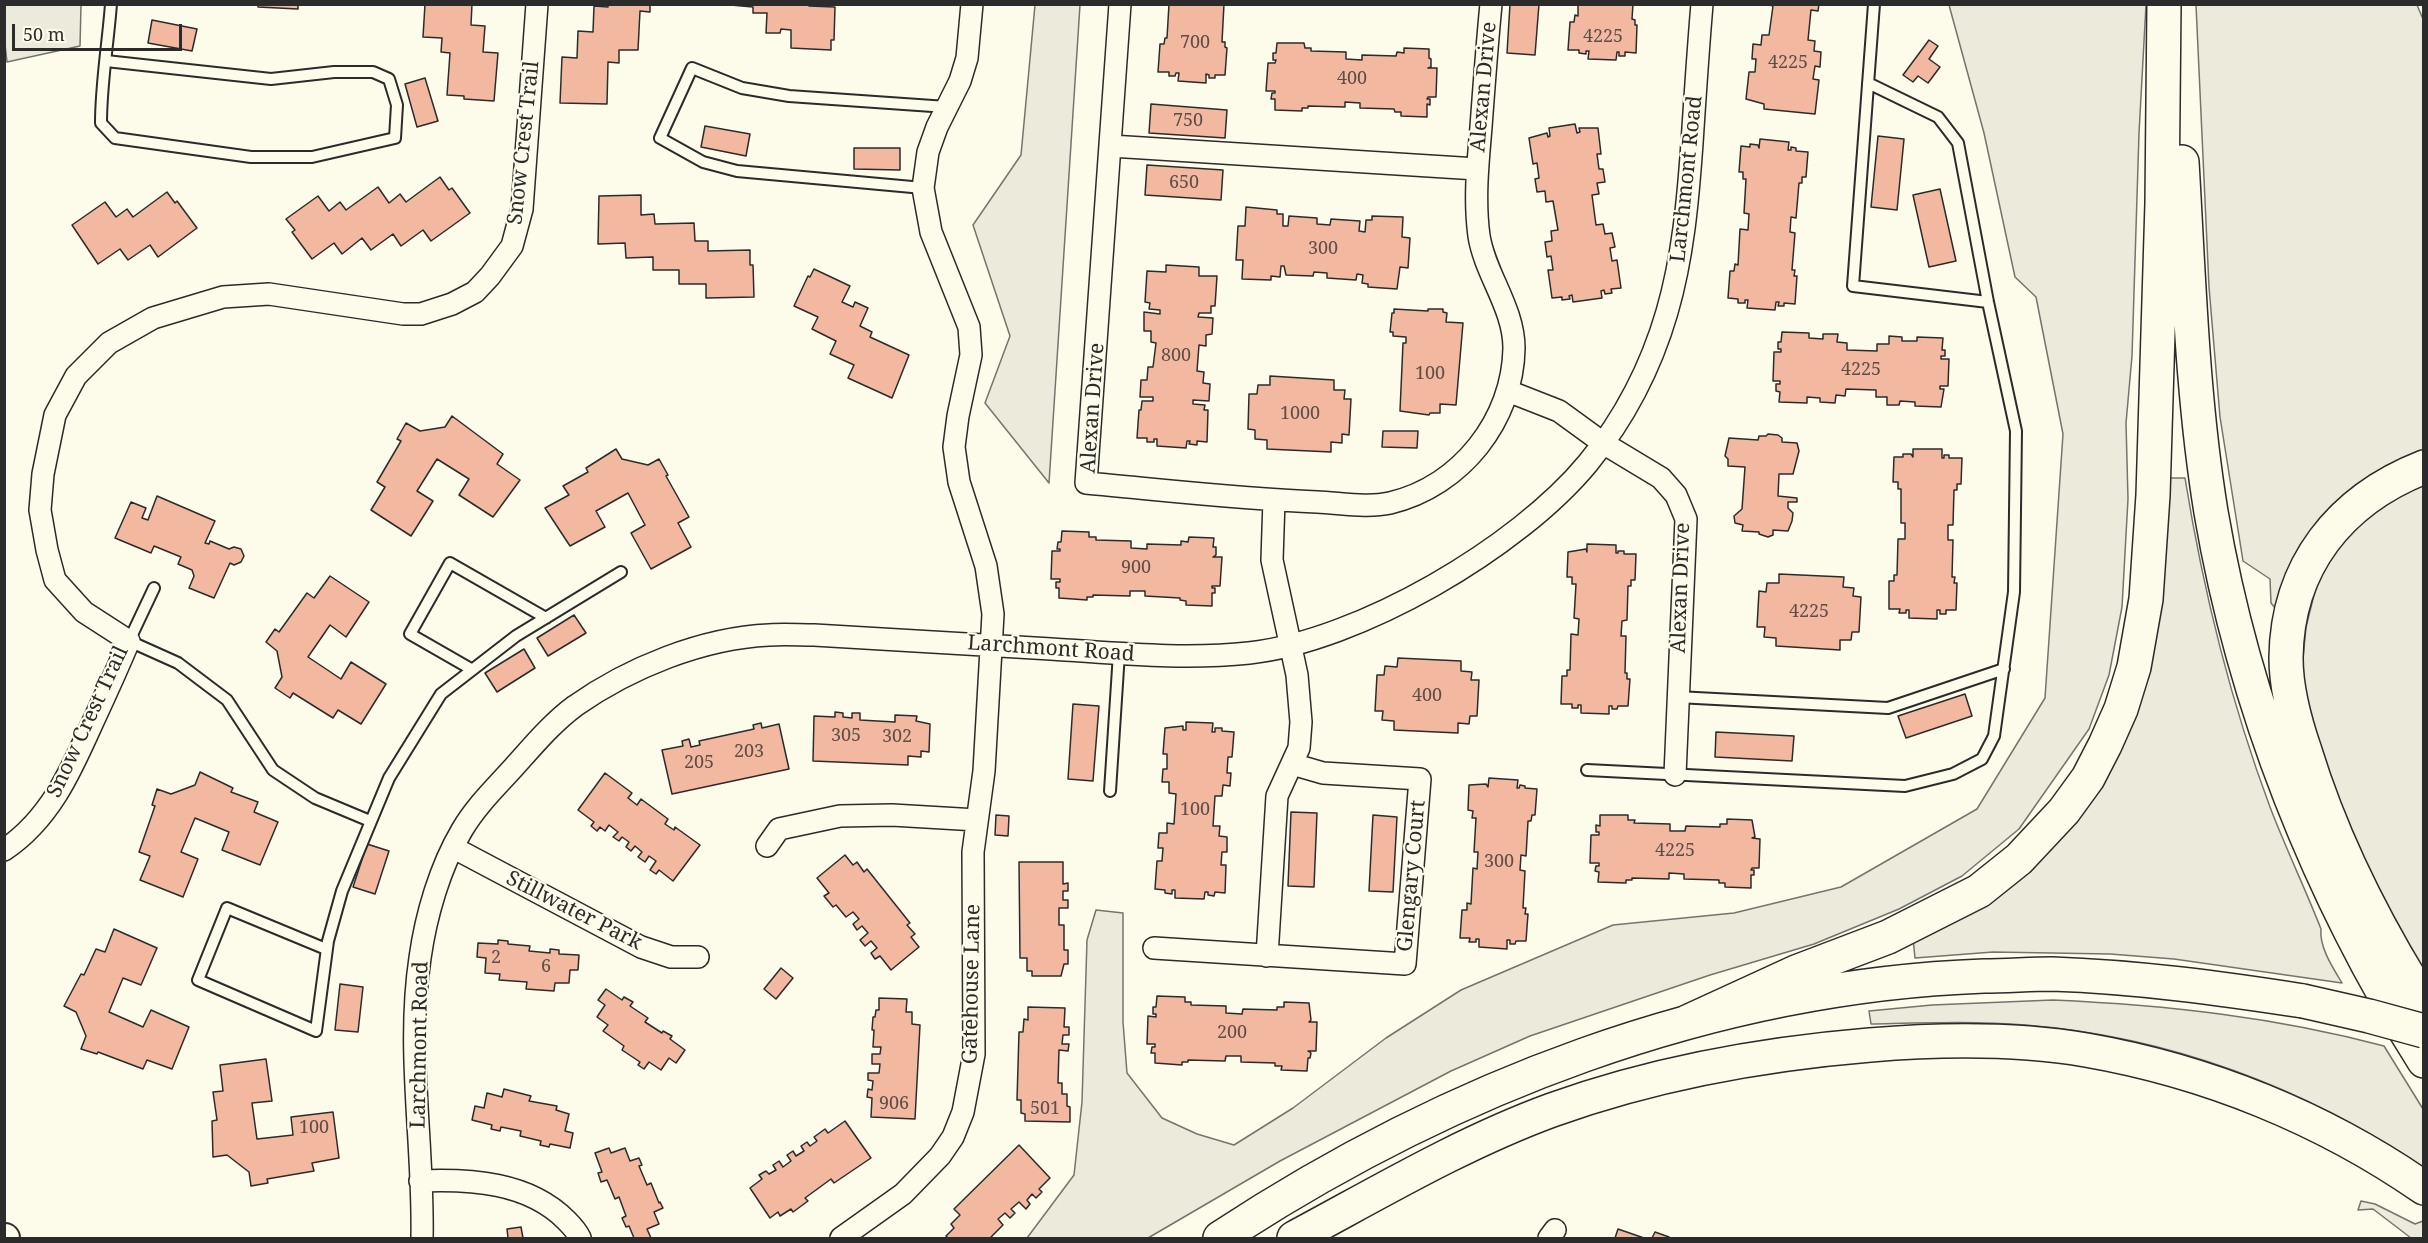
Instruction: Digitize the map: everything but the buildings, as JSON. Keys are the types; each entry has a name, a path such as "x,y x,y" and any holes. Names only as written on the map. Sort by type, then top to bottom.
{"highway":[{"path":"1687,1022 1796,972 1888,937 1979,891 2019,859 2064,812 2088,778 2105,745 2121,709 2134,667 2146,599 2154,473 2162,203 2164,4"},
{"path":"2176,4 2199,429 2211,513 2228,588 2250,677 2279,767 2319,866 2358,950 2424,1061"},
{"path":"2424,467 2394,479 2367,496 2343,516 2322,540 2295,596 2286,658 2289,690 2299,733 2335,837 2424,1002"},
{"path":"1220,1239 1375,1146 1471,1100 1541,1070 1615,1043 1687,1022 1809,994 1898,982 1995,976 2050,974 2139,979 2209,986 2302,1001 2424,1031"},
{"path":"1294,1239 1446,1156 1551,1111 1657,1077 1737,1061 1818,1049 1928,1040 2012,1042 2086,1050 2169,1069 2231,1088 2342,1136 2424,1188"}],"street":[{"name":"Snow Crest Trail","path":"4,850 35,824 56,797 73,765 129,641 84,612 55,580 47,550 40,510 43,474 55,416 76,376 109,343 153,318 223,297 269,294 403,314 420,314 452,304 475,291 490,276 512,246 522,209 537,4"},
{"path":"972,4 967,58 960,81 937,127 928,152 923,188 931,232 969,327 971,355 954,447 959,482 986,566 993,614 991,645"},
{"name":"Alexan Drive","path":"1120,4 1086,483 1275,500 1358,504 1389,503 1424,491 1454,471 1482,442 1502,410 1508,391 1513,370 1514,345 1511,324 1485,260 1476,211 1491,4"},
{"name":"Larchmont Road","path":"422,1239 415,1067 416,996 420,957 428,917 443,871 462,830 482,802 552,726 574,707 634,672 687,651 766,635 814,635 1162,656 1258,652 1291,645 1348,627 1409,599 1478,557 1509,536 1568,486 1621,418 1652,358 1678,272 1686,219 1702,4"},
{"name":"Alexan Drive","path":"1111,146 1478,169"},
{"name":"Alexan Drive","path":"1508,391 1559,411 1603,443 1661,478 1676,495 1686,519 1675,774"},
{"path":"1267,956 1277,796 1299,748 1301,722 1298,675 1272,560 1275,500"},
{"name":"Gatehouse Lane","path":"841,1239 925,1175 953,1137 963,1112 974,1054 972,860 984,761 991,645"},
{"name":"Glengary Court","path":"1154,948 1405,964 1420,779 1323,773 1292,764"},
{"path":"767,846 779,829 840,816 892,815 977,820"},
{"name":"Stillwater Park","path":"454,848 641,947 671,957 698,957"},
{"path":"420,1181 462,1180 498,1185 521,1192 553,1207 578,1232 580,1239"}],"lane":[{"path":"106,61 271,79 334,72 373,72 389,79 398,105 395,138 312,157 251,158 115,138 100,123 101,92 111,4"},
{"path":"1874,4 1853,286 1988,302"},
{"path":"923,188 737,171 702,162 660,138 692,68 742,88 789,96 948,107"},
{"path":"1587,770 1905,786 1953,774 1982,759 1994,736 2014,592 2016,431 1988,302 1959,143 1938,117 1868,83"},
{"path":"471,669 410,634 450,563 546,618"},
{"path":"326,949 227,908 198,980 316,1032 326,949 342,891 389,778 441,694 516,636 621,572"},
{"path":"154,588 129,641 178,663 228,700 273,770 315,798 370,821"},
{"path":"1110,791 1119,654"},
{"path":"1677,697 1888,708 2004,669"}],"shaded area":[{"path":"4,5 81,5 80,46 7,62"},
{"path":"1035,5 1080,5 1049,483 985,403 1010,336 973,225 1021,155"},
{"path":"1949,5 2146,5 2139,133 2132,356 2126,423 2128,499 2122,607 2109,675 2089,729 2019,829 1962,876 1899,909 1814,944 1710,975 1530,1036 1451,1071 1280,1161 1148,1238 1027,1238 1074,1175 1082,1102 1087,940 1096,910 1123,913 1123,1022 1127,1073 1162,1118 1197,1134 1234,1145 1293,1108 1386,1038 1461,990 1613,925 1734,913 1841,887 1977,809 2045,698 2063,434 2036,297 2015,277 1984,133"},
{"path":"2196,5 2417,5 2423,19 2423,454 2408,458 2366,479 2331,508 2280,614 2271,603 2270,579 2243,561 2220,417 2209,287"},
{"path":"2167,478 2185,478 2209,603 2242,726 2282,838 2321,929 2324,950 2342,983 2174,959 2110,954 1993,952 1915,958 1913,938 2087,802"},
{"path":"2423,482 2423,980 2365,869 2310,724 2302,669 2306,627 2316,587 2326,560 2372,508"},
{"path":"2053,1000 2137,1005 2220,1014 2302,1027 2384,1046 2423,1109 2423,1167 2332,1113 2234,1070 2183,1054 2078,1031 2025,1025 1871,1024 1869,1011 1932,1005"},
{"path":"2361,1201 2375,1204 2415,1224 2423,1221 2423,1238 2411,1238 2373,1209 2358,1210"}]}
